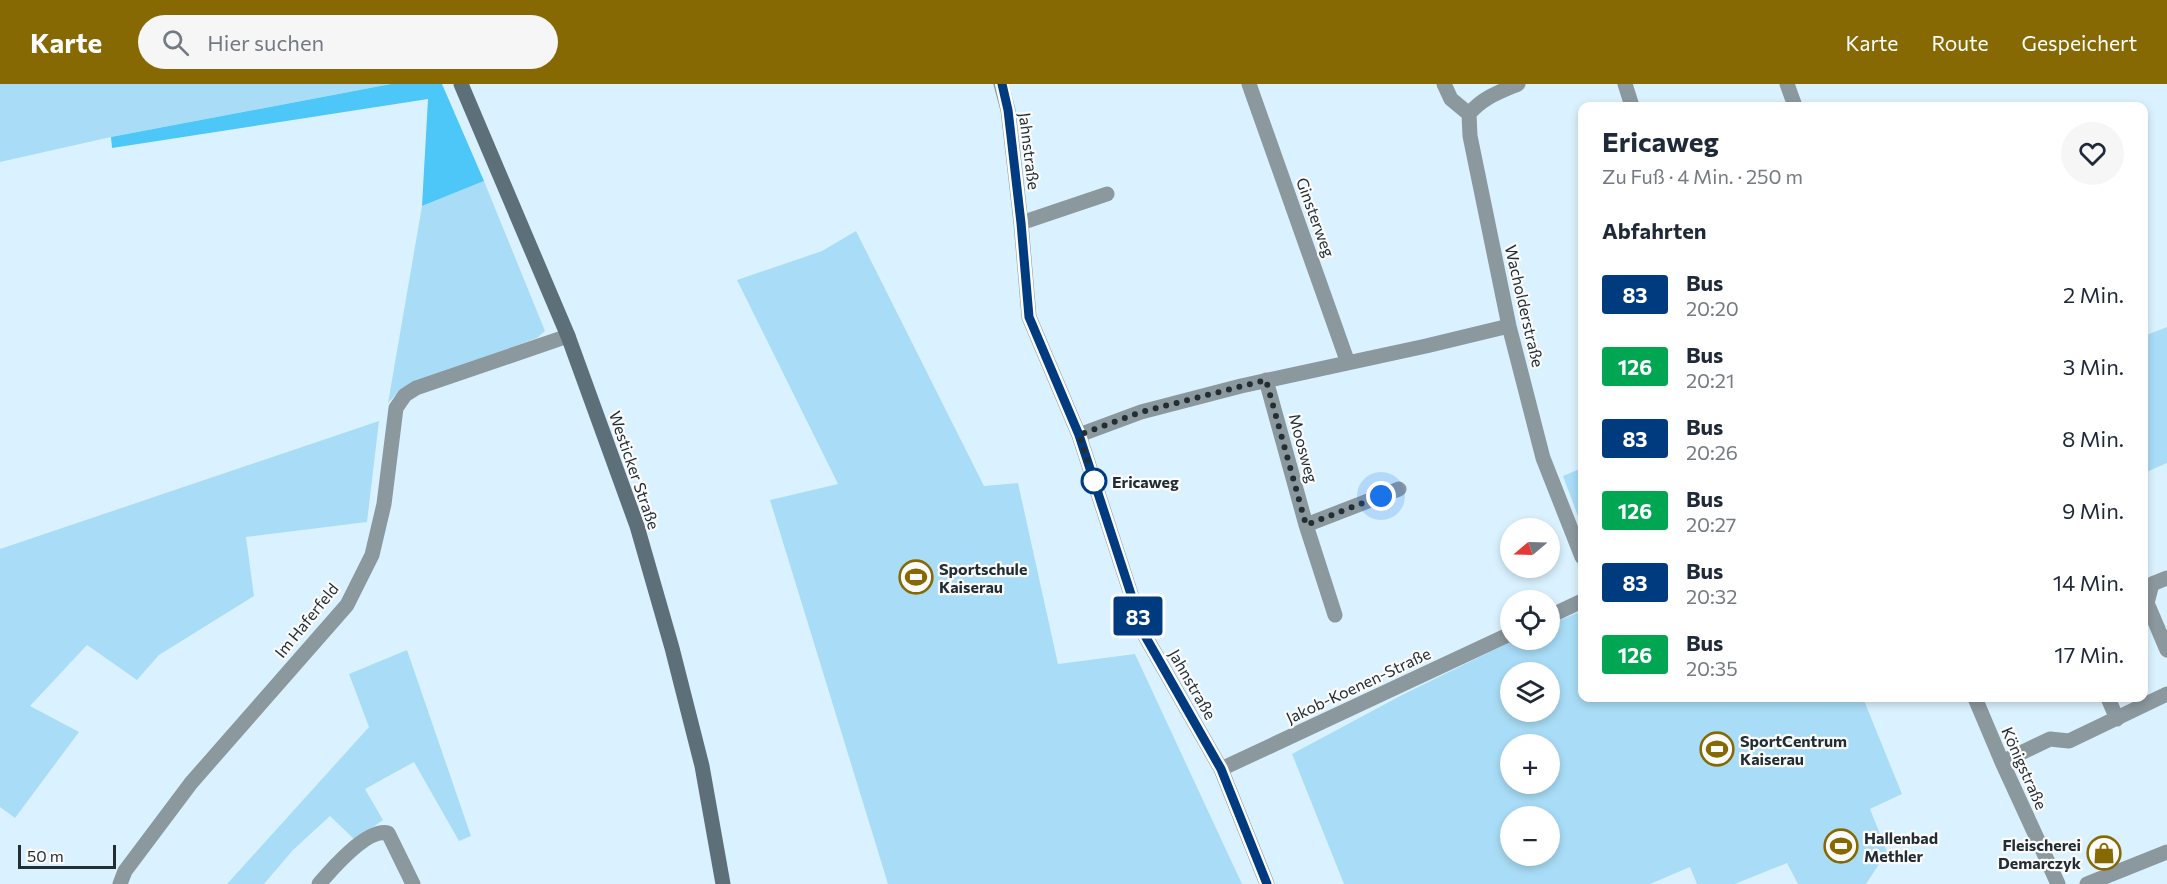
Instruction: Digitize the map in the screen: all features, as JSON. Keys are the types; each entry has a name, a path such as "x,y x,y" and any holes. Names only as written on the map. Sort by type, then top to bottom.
{"street":[{"name":"Westicker Straße","path":"461,84 568,336 637,526 672,648 702,766 723,884"},
{"name":"Jahnstraße","path":"1002,84 1008,110 1029,317 1079,435 1144,634 1221,769 1267,884"},
{"name":"Ginsterweg","path":"1250,84 1348,363"},
{"path":"1444,84 1451,99 1469,114 1488,96 1518,84"},
{"path":"1625,84 1631,102"},
{"path":"1787,84 1794,102"},
{"name":"Wacholderstraße","path":"1469,114 1470,136 1509,326 1543,458 1578,547"},
{"path":"1021,223 1107,194"},
{"path":"1079,435 1141,412 1266,380 1509,326"},
{"name":"Im Haferfeld","path":"120,884 125,871 191,783 347,605 372,555 384,504 396,408 405,395 416,388 568,336"},
{"name":"Moosweg","path":"1266,380 1306,525 1335,615"},
{"path":"1306,525 1399,489"},
{"path":"2148,584 2167,578"},
{"path":"1560,611 1578,603"},
{"path":"2148,605 2167,650"},
{"name":"Jakob-Koenen-Straße","path":"1221,769 1500,639"},
{"path":"2002,762 2050,740 2069,741 2167,694"},
{"name":"Königstraße","path":"1977,702 2058,884"},
{"path":"2110,702 2117,719"},
{"path":"319,884 352,849 383,832 388,833 413,884"},
{"path":"2087,884 2167,852"}],"shaded area":[{"path":"0,84 391,84 111,137 0,162"},
{"path":"391,84 442,84 484,181 422,206 428,99 112,148 111,137"},
{"path":"484,181 545,331 537,338 402,388 388,403 422,206"},
{"name":"Sportschule Kaiserau","path":"856,231 984,486 1018,483 1058,664 1135,654 1242,884 888,884 770,500 838,484 737,280 822,251"},
{"path":"2167,327 2167,463 2148,471 2148,334"},
{"path":"379,421 367,522 246,537 254,596 159,655 137,680 87,645 30,706 79,732 15,818 0,807 0,549"},
{"path":"1578,470 1578,516 1563,476"},
{"name":"SportCentrum Kaiserau","path":"1578,613 1578,702 1865,702 1902,794 1870,809 1887,852 1866,884 1798,884 1787,863 1735,884 1697,884 1690,867 1650,884 1344,884 1292,754 1402,695 1500,647 1500,650 1560,650 1560,620"},
{"path":"407,650 471,836 459,841 414,762 365,789 383,820 355,840 330,816 293,850 264,884 227,884 369,727 349,674"}],"bus line":[{"name":"83","path":"1002,84 1008,110 1029,317 1079,435 1144,634 1221,769 1267,884"}],"place":[{"name":"Ericaweg","path":"1094,481"},
{"name":"Sportschule Kaiserau","path":"916,577"},
{"name":"SportCentrum Kaiserau","path":"1717,749"},
{"name":"Hallenbad Methler","path":"1841,846"},
{"name":"Fleischerei Demarczyk","path":"2104,853"}],"route":[{"path":"1094,481 1096,486 1079,435 1141,412 1266,380 1306,525 1381,496"}]}
